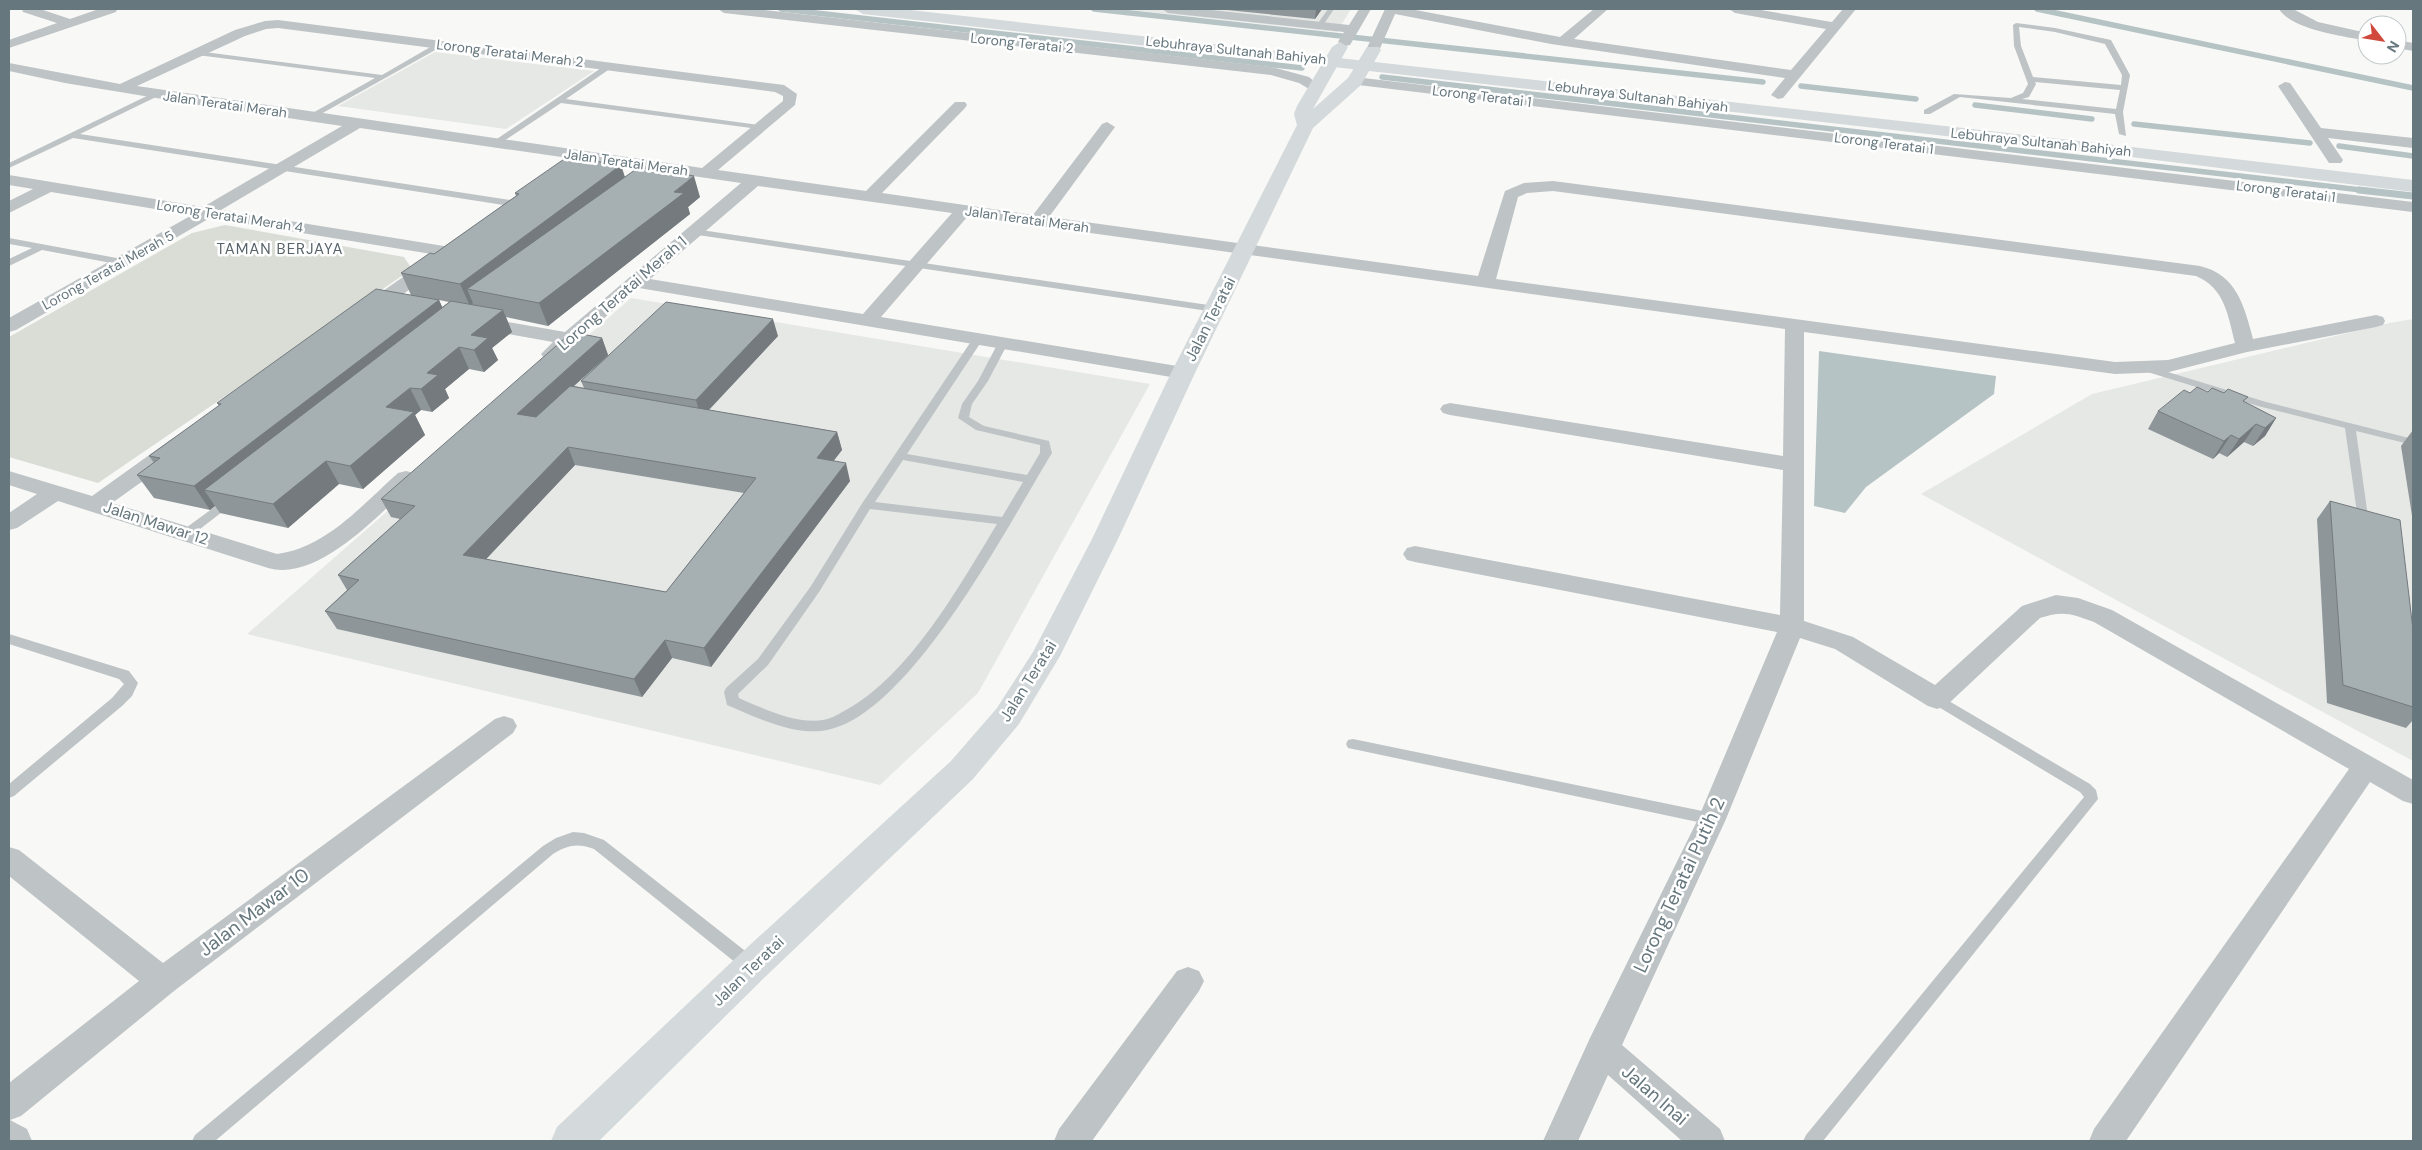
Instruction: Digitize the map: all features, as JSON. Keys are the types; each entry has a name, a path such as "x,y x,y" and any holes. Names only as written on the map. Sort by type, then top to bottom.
{"main road":[{"name":"Lebuhraya Sultanah Bahiyah","path":"863,9 1345,42 1373,48 2413,186"},
{"name":"Lebuhraya Sultanah Bahiyah","path":"1321,45 1345,42"},
{"name":"Jalan Teratai","path":"1305,126 1303,114 1345,42"},
{"name":"Lebuhraya Sultanah Bahiyah","path":"1373,48 1798,97"},
{"name":"Jalan Teratai","path":"572,1141 752,966 962,770 1008,716 1069,612 1183,373 1305,126 1355,81 1373,48"},
{"name":"Lebuhraya Sultanah Bahiyah","path":"1907,110 1956,115"},
{"name":"Lebuhraya Sultanah Bahiyah","path":"2084,130 2413,170"}],"street":[{"path":"28,9 70,23"},
{"path":"9,44 111,9"},
{"name":"Lorong Teratai 2","path":"724,9 1283,73 1304,80 1316,90"},
{"path":"1168,9 1320,26 1345,42 1365,9"},
{"path":"1373,48 1391,9 1551,40 1794,75"},
{"path":"1562,41 1602,9"},
{"path":"1735,9 1835,27"},
{"path":"1778,95 1850,9"},
{"path":"2285,9 2301,19 2357,34"},
{"name":"Lorong Teratai Merah 2","path":"122,88 251,28 278,24 779,88 790,94 790,102 704,173"},
{"name":"Jalan Teratai Merah","path":"9,67 155,94 312,117 1244,250 1486,281 2115,368 2169,366 2245,346 2376,321"},
{"name":"Lorong Teratai 1","path":"1355,81 2413,207"},
{"path":"2285,86 2335,160"},
{"path":"870,196 960,105"},
{"name":"Lorong Teratai Merah 5","path":"9,326 358,123"},
{"path":"1038,220 1107,127"},
{"path":"2316,132 2413,144"},
{"path":"563,172 586,156"},
{"name":"Lorong Teratai Merah 4","path":"9,180 207,212 458,247 376,304"},
{"name":"Lorong Teratai Merah 1","path":"539,365 755,180"},
{"path":"9,208 50,186"},
{"path":"1486,281 1511,194 1524,188 1553,186 2200,271 2213,275 2222,282 2230,294 2245,346"},
{"path":"495,220 525,199"},
{"path":"867,321 964,210"},
{"path":"635,282 1183,373"},
{"path":"352,322 376,304 404,310"},
{"path":"460,320 569,339"},
{"path":"1792,626 1795,324"},
{"path":"1450,410 1794,465"},
{"path":"96,504 200,430"},
{"name":"Jalan Mawar 12","path":"9,478 276,562 289,562 304,558 331,543 420,466"},
{"path":"9,523 56,492"},
{"path":"1415,554 1792,626 1844,643 1937,699 2031,612 2056,603 2078,607 2103,616 2413,793"},
{"name":"Lorong Teratai Putih 2","path":"1560,1141 1712,819 1792,626"},
{"name":"Jalan Mawar 10","path":"9,1104 163,981 504,726"},
{"path":"2106,1141 2366,766"},
{"path":"9,858 163,981"},
{"path":"1071,1141 1188,980"},
{"name":"Jalan Inai","path":"1602,1049 1708,1141"},
{"path":"9,1137 15,1141"}],"lane":[{"path":"1320,26 1331,9"},
{"path":"2013,100 2026,95 2032,84 2016,43 2014,32 2016,25 2056,30 2108,42 2126,75 2119,112 2123,134"},
{"path":"312,117 442,44"},
{"path":"198,53 383,77"},
{"path":"495,143 610,66"},
{"path":"2030,79 2124,88"},
{"path":"9,166 155,94"},
{"path":"1927,112 1954,96 1960,95 2119,112"},
{"path":"559,100 759,127"},
{"path":"71,135 281,168 525,199"},
{"path":"644,178 660,166"},
{"path":"694,232 1215,309"},
{"path":"9,241 122,262"},
{"path":"9,263 41,247"},
{"path":"978,339 899,456 814,589 763,662 731,692 732,701 752,710 812,726 831,724 865,706 906,667 951,606 1046,453 1045,443 980,428 964,418 967,404 983,381 1003,343"},
{"path":"2145,368 2262,404 2413,442"},
{"path":"2350,426 2363,524"},
{"path":"899,456 1029,480"},
{"path":"188,533 242,491"},
{"path":"867,505 1006,520"},
{"path":"9,639 124,675 131,682 127,692 117,702 9,792"},
{"path":"1812,1141 2091,800 2091,794 2085,788 1937,699"},
{"path":"1353,744 1712,819"},
{"path":"200,1141 548,850 565,838 581,838 600,844 752,966"}],"shaded area":[{"path":"1121,9 1351,9 1337,32"},
{"path":"435,52 594,71 506,129 338,106"},
{"path":"225,225 404,257 412,269 98,483 9,457 9,337 192,233"},
{"path":"631,298 1150,384 978,693 880,785 247,634"},
{"path":"2413,319 2413,761 1921,494 2092,394"},
{"path":"1819,351 1996,376 1994,394 1866,487 1845,513 1814,506"}],"building":[{"path":"567,157 621,165 460,284 401,273 430,253 434,254 519,194 515,193"},
{"path":"639,167 694,176 674,192 684,193 539,303 467,289"},
{"path":"376,289 439,300 194,486 137,475 160,458 149,456 221,404 217,403"},
{"path":"451,301 503,310 471,335 488,338 474,350 459,347 427,373 438,375 421,389 410,388 386,407 414,412 350,466 326,461 273,504 204,490"},
{"path":"666,302 773,319 696,400 581,381"},
{"path":"572,332 602,338 517,414 536,417 570,386 837,432 817,458 846,463 704,648 665,640 634,679 325,611 359,580 338,575 415,506 381,499","holes":["568,447 756,478 666,592 463,555"]},
{"path":"2197,387 2208,392 2212,388 2224,393 2228,389 2248,397 2243,401 2276,418 2265,428 2256,424 2239,439 2231,435 2224,441 2158,411 2184,390 2190,393"},
{"path":"2330,501 2400,520 2413,630 2413,707 2343,685"}],"waterway":[{"path":"781,9 1302,68"},
{"path":"1094,9 1763,82"},
{"path":"2037,9 2413,88"},
{"path":"1382,77 2370,191"},
{"path":"1801,86 1916,99"},
{"path":"1975,105 2092,119"},
{"path":"2134,124 2310,143"},
{"path":"2339,146 2413,156"},
{"path":"2359,190 2413,196"}],"district":[{"name":"TAMAN BERJAYA","path":"280,249"}]}
